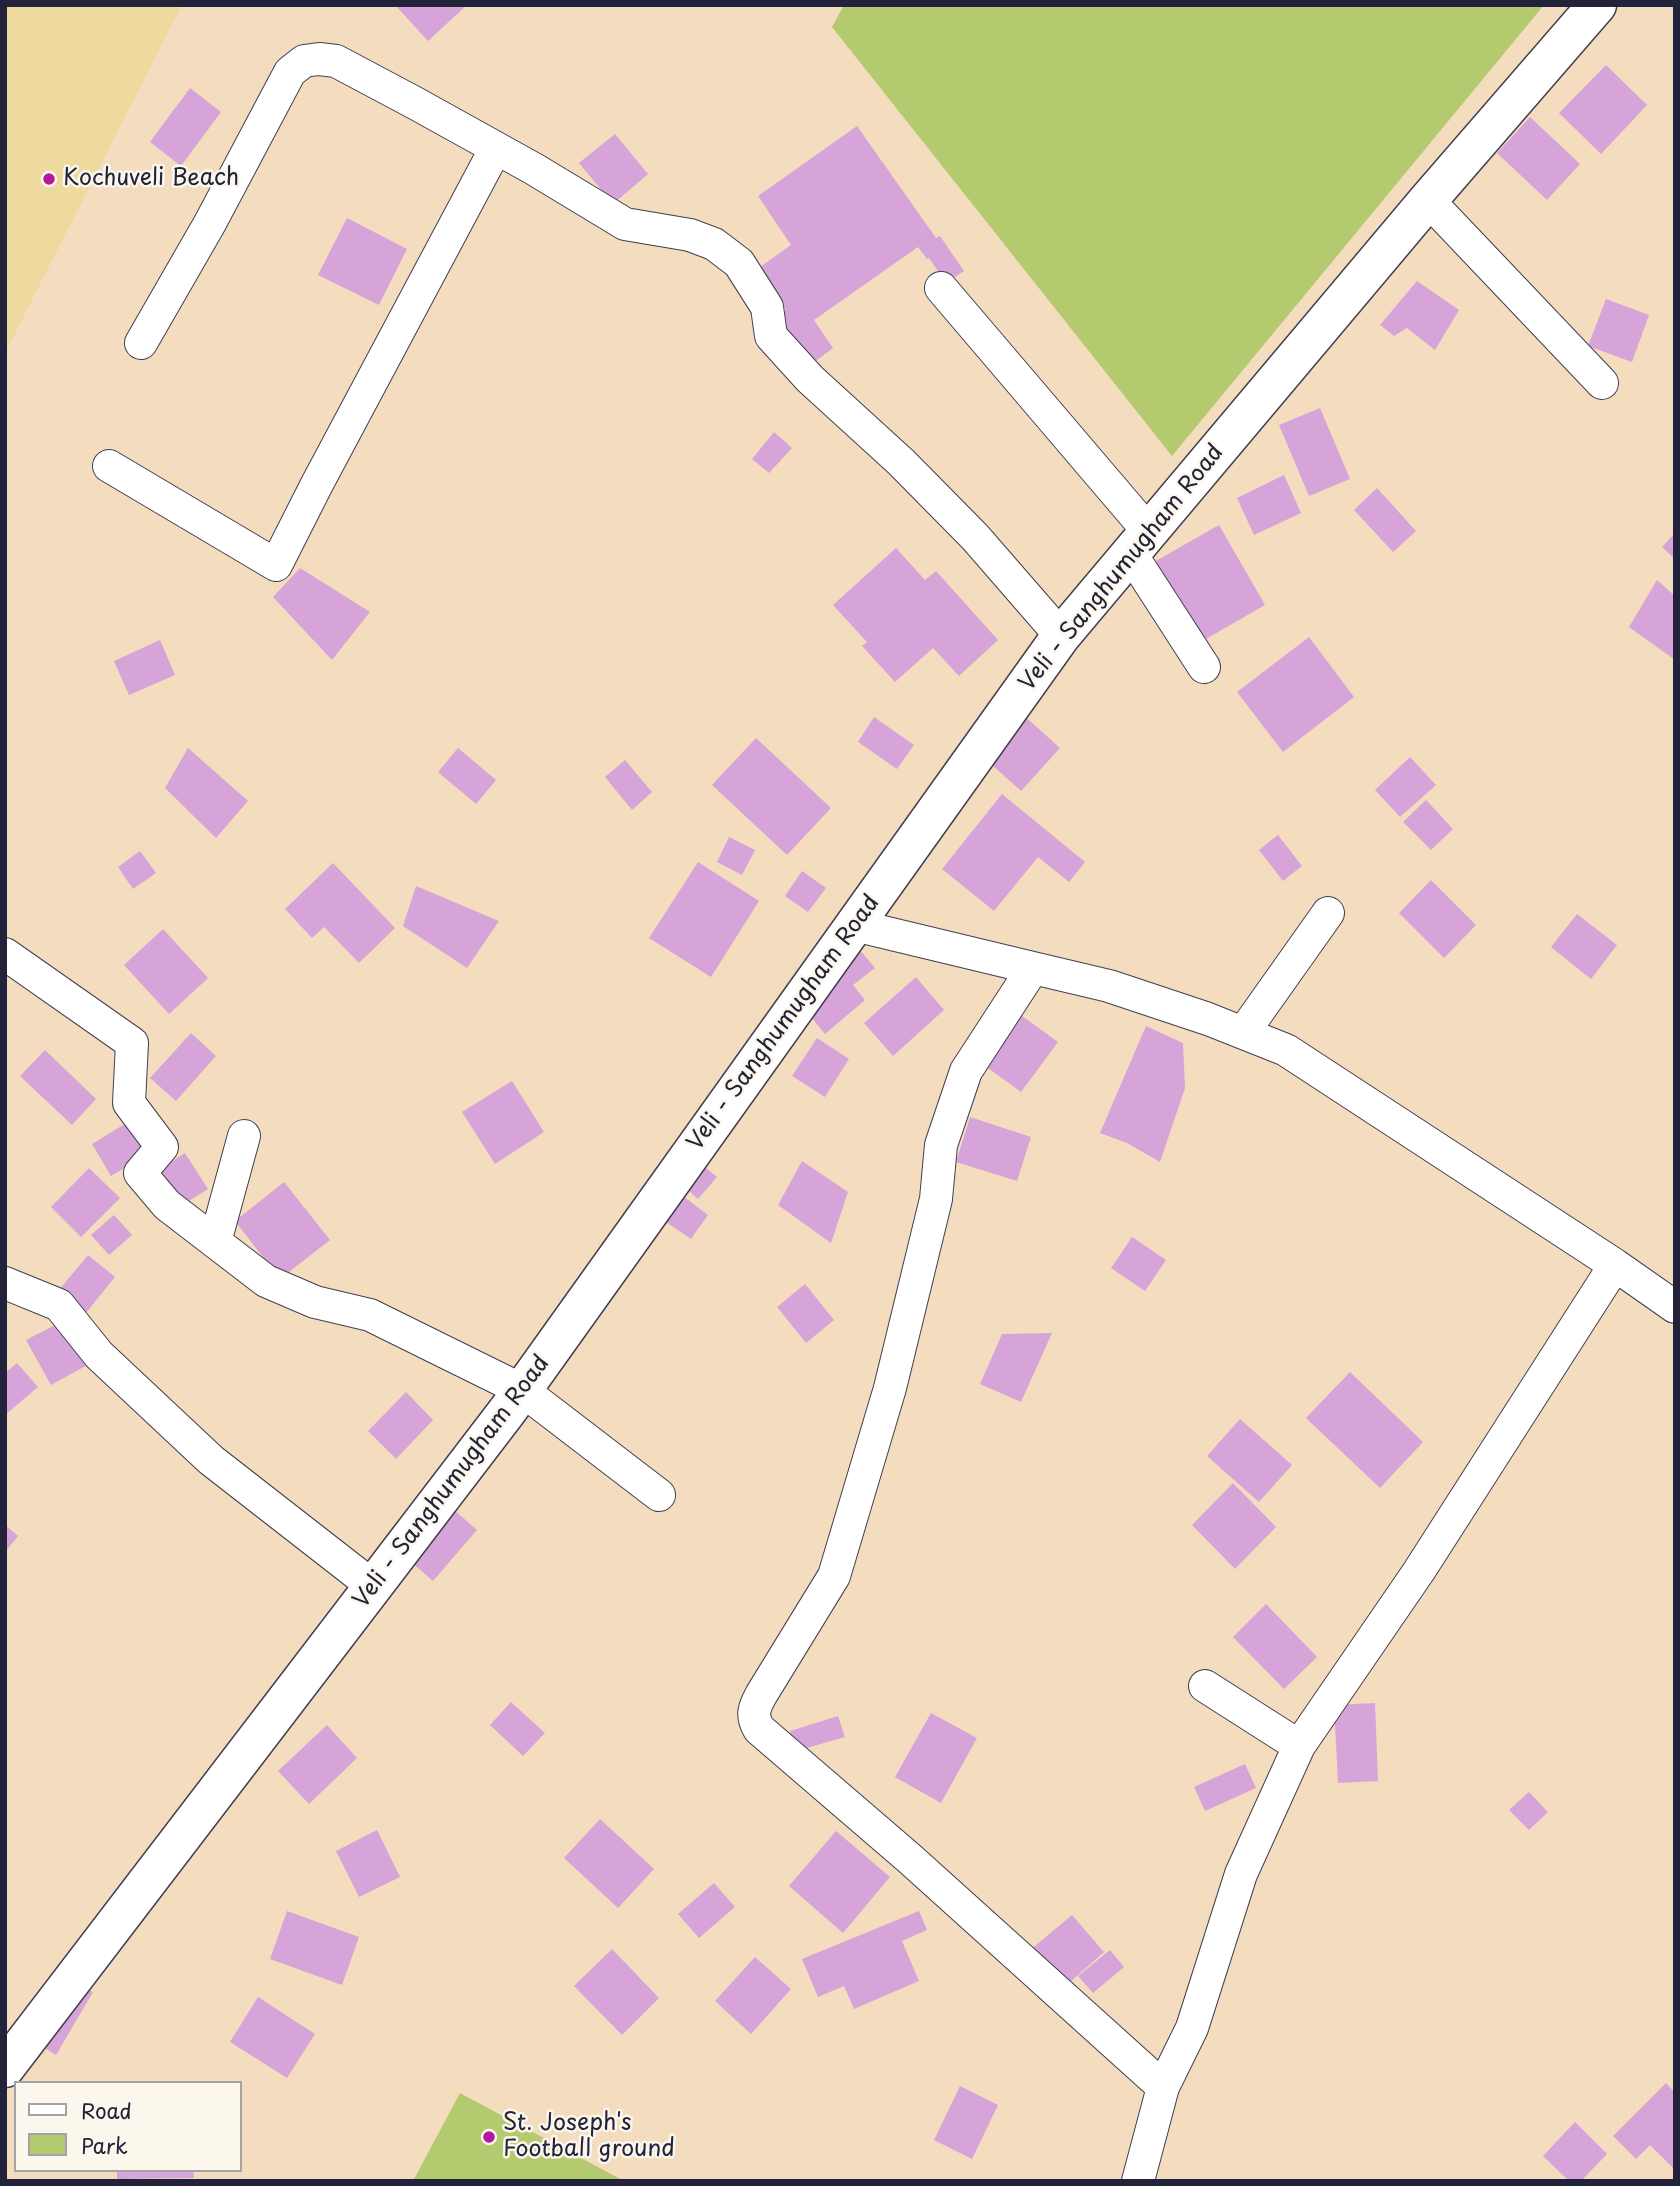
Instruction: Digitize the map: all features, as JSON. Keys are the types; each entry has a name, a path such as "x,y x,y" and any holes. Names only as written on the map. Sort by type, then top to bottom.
{"main road":[{"name":"Veli - Sanghumugham Road","path":"5,2068 522,1390 1061,636 1428,200 1597,5"}],"street":[{"path":"141,342 210,223 290,72 304,61 336,61 496,148 625,224 690,235 714,244 739,263 767,307 771,336 810,379 901,462 975,537 1061,636"},
{"path":"109,466 276,565 496,148"},
{"path":"1428,200 1602,383"},
{"path":"941,288 1140,543 1204,667"},
{"path":"1243,1033 1328,913"},
{"path":"854,925 1109,986 1286,1050 1675,1307"},
{"path":"5,954 132,1043 128,1103 162,1147 140,1173 167,1205 266,1281 315,1302 370,1315 522,1390 659,1495"},
{"path":"1033,968 966,1071 941,1145 936,1199 890,1388 834,1576 761,1695 754,1708 753,1718 759,1729 909,1858 1163,2087"},
{"path":"215,1242 244,1136"},
{"path":"1138,2181 1163,2087 1192,2028 1241,1874 1299,1746 1419,1571 1615,1265"},
{"path":"5,1283 59,1306 99,1355 211,1460 374,1587"},
{"path":"1205,1686 1299,1746"}],"green space":[{"path":"844,5 1544,5 1172,456 832,27"},
{"name":"St. Joseph's Football ground","path":"460,2093 624,2181 413,2181"}],"sand":[{"name":"Kochuveli Beach","path":"5,5 182,5 5,353"}],"building":[{"path":"395,5 467,5 428,41"},
{"path":"1606,65 1647,105 1601,154 1559,113"},
{"path":"190,88 221,112 181,166 150,142"},
{"path":"1530,117 1580,164 1547,200 1497,153"},
{"path":"857,126 936,238 940,236 964,271 946,283 918,247 814,320 833,348 805,369 771,321 786,310 775,294 753,272 791,245 758,196"},
{"path":"615,134 648,174 613,204 579,163"},
{"path":"347,218 407,249 379,305 318,275"},
{"path":"1417,281 1459,310 1435,350 1407,328 1394,336 1380,325"},
{"path":"1606,299 1649,315 1632,362 1588,346"},
{"path":"1320,408 1350,479 1309,496 1279,425"},
{"path":"774,432 792,448 769,473 752,459"},
{"path":"1284,475 1301,513 1254,535 1237,498"},
{"path":"1377,488 1416,531 1393,552 1354,510"},
{"path":"1219,525 1265,605 1199,643 1154,562"},
{"path":"1675,533 1675,559 1662,547"},
{"path":"896,548 925,580 936,571 998,640 959,676 933,648 895,682 862,646 867,642 833,605"},
{"path":"300,568 370,612 332,660 273,597"},
{"path":"1657,580 1675,596 1675,660 1629,627"},
{"path":"1309,637 1354,697 1283,752 1237,692"},
{"path":"160,640 175,675 129,695 114,661"},
{"path":"1020,712 1060,748 1021,791 981,755"},
{"path":"874,717 914,745 897,769 858,742"},
{"path":"756,738 831,808 787,855 712,785"},
{"path":"188,748 248,801 216,838 165,788"},
{"path":"458,748 496,780 476,804 438,772"},
{"path":"1410,757 1436,785 1400,817 1375,790"},
{"path":"625,760 652,792 632,810 605,777"},
{"path":"1002,794 1085,862 1069,882 1038,857 994,911 942,869"},
{"path":"1426,800 1453,829 1431,850 1403,822"},
{"path":"1278,835 1302,866 1283,881 1259,850"},
{"path":"729,837 755,850 742,875 717,862"},
{"path":"140,851 156,873 133,889 118,867"},
{"path":"698,862 759,901 711,977 649,938"},
{"path":"333,863 395,928 359,963 324,927 312,938 285,909"},
{"path":"802,871 826,888 808,912 785,896"},
{"path":"1431,880 1476,925 1444,958 1399,913"},
{"path":"416,886 499,921 467,968 403,926"},
{"path":"1577,914 1617,945 1591,979 1551,947"},
{"path":"163,929 208,978 169,1014 124,965"},
{"path":"848,936 875,968 853,985 865,1000 825,1034 795,997"},
{"path":"916,977 944,1010 893,1056 864,1023"},
{"path":"1018,1013 1058,1042 1021,1092 981,1063"},
{"path":"1146,1026 1183,1043 1185,1088 1160,1162 1127,1143 1100,1133"},
{"path":"191,1033 216,1056 176,1101 150,1078"},
{"path":"817,1038 849,1059 825,1097 792,1076"},
{"path":"45,1050 96,1099 72,1125 20,1076"},
{"path":"512,1081 544,1132 495,1164 462,1112"},
{"path":"970,1117 1031,1137 1017,1181 956,1162"},
{"path":"133,1119 153,1151 111,1176 92,1144"},
{"path":"185,1153 208,1189 179,1207 157,1171"},
{"path":"696,1160 717,1177 698,1199 678,1181"},
{"path":"802,1161 848,1192 831,1243 778,1205"},
{"path":"89,1168 120,1198 81,1237 51,1207"},
{"path":"659,1178 708,1215 691,1239 666,1222 645,1251"},
{"path":"284,1182 330,1240 280,1279 235,1221"},
{"path":"114,1215 132,1235 109,1255 91,1235"},
{"path":"1132,1237 1166,1260 1145,1291 1111,1268"},
{"path":"88,1255 115,1277 81,1319 54,1296"},
{"path":"805,1284 834,1320 806,1343 777,1307"},
{"path":"67,1319 91,1363 51,1385 26,1340"},
{"path":"1052,1333 1021,1402 980,1384 1002,1334"},
{"path":"17,1363 38,1387 5,1415 5,1373"},
{"path":"1350,1372 1423,1442 1380,1488 1306,1418"},
{"path":"406,1392 433,1420 396,1459 368,1431"},
{"path":"1240,1419 1292,1465 1259,1502 1207,1456"},
{"path":"1233,1483 1276,1527 1235,1569 1192,1525"},
{"path":"446,1503 477,1530 433,1581 402,1554"},
{"path":"5,1525 18,1536 5,1552"},
{"path":"1266,1604 1317,1657 1284,1689 1233,1637"},
{"path":"511,1702 545,1733 523,1756 490,1725"},
{"path":"1375,1703 1378,1781 1338,1783 1334,1705"},
{"path":"931,1713 977,1738 941,1803 895,1777"},
{"path":"838,1716 845,1737 796,1751 790,1731"},
{"path":"327,1725 357,1758 309,1804 278,1771"},
{"path":"1245,1764 1256,1788 1205,1811 1194,1787"},
{"path":"1529,1792 1548,1812 1529,1830 1509,1810"},
{"path":"600,1819 654,1869 618,1908 564,1858"},
{"path":"377,1830 400,1877 359,1897 336,1851"},
{"path":"836,1831 890,1877 843,1933 789,1886"},
{"path":"714,1883 735,1907 699,1938 678,1914"},
{"path":"287,1911 359,1937 342,1985 270,1959"},
{"path":"919,1911 927,1930 902,1941 919,1981 854,2009 844,1986 818,1997 802,1959"},
{"path":"1072,1915 1104,1952 1061,1990 1029,1951"},
{"path":"612,1949 659,1998 622,2035 574,1986"},
{"path":"1110,1950 1124,1967 1093,1993 1078,1976"},
{"path":"755,1957 791,1989 751,2034 715,2001"},
{"path":"62,1973 93,1992 56,2055 25,2036"},
{"path":"258,1997 315,2034 287,2078 230,2042"},
{"path":"1666,2083 1675,2093 1675,2170 1650,2145 1636,2159 1613,2136"},
{"path":"960,2086 998,2105 972,2159 934,2140"},
{"path":"1575,2122 1607,2154 1581,2181 1569,2181 1543,2156"},
{"path":"117,2172 193,2172 194,2178 117,2179"}],"place":[{"name":"Kochuveli Beach","path":"49,179"},
{"name":"St. Joseph's Football ground","path":"489,2137"}]}
